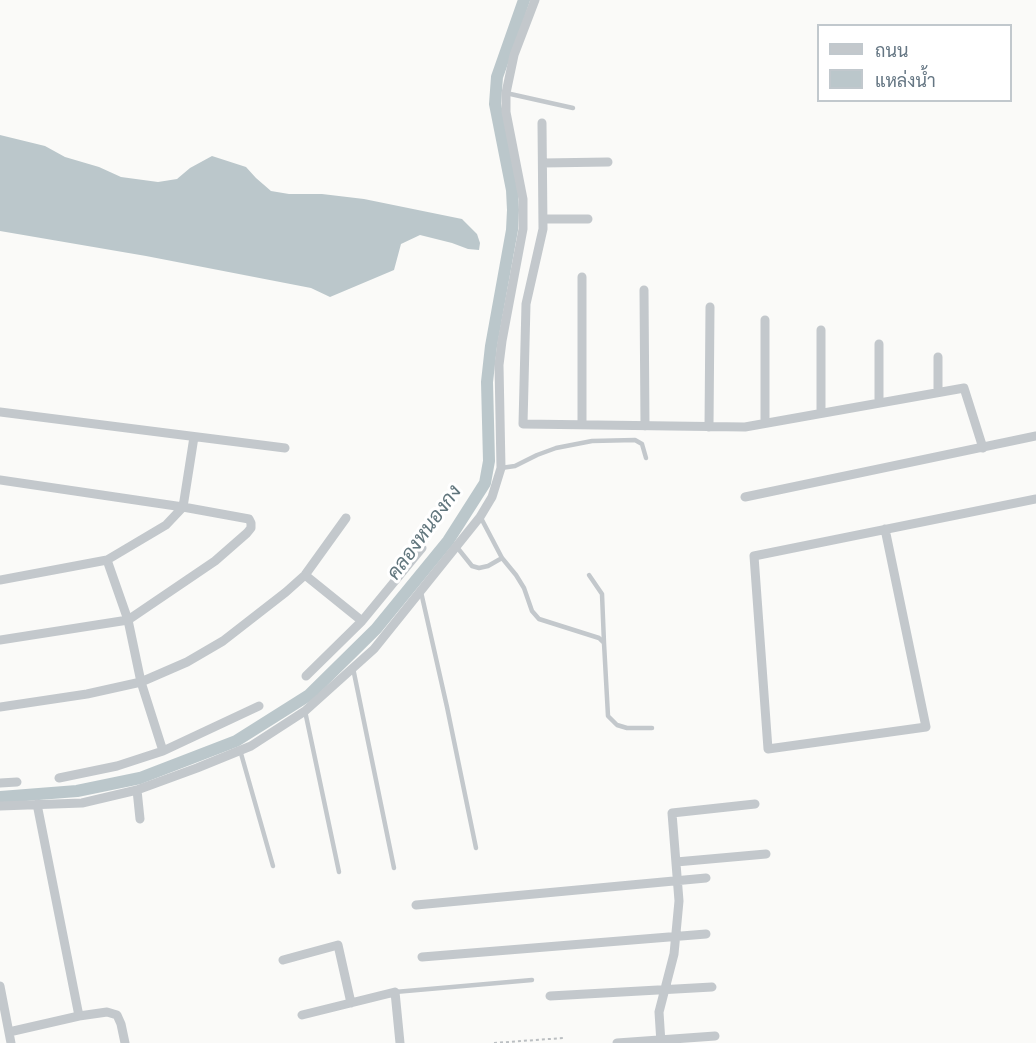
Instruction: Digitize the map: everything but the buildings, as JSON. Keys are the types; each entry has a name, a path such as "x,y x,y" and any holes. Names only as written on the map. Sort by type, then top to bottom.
{"street":[{"path":"0,806 82,803 136,790 251,746 305,711 374,649 480,517 492,497 501,468 500,364 502,341 523,229 523,199 506,112 506,93 514,54 535,0"},
{"path":"542,123 543,229 526,304 523,424 745,427 964,388 982,447"},
{"path":"543,163 608,162"},
{"path":"543,219 588,219"},
{"path":"582,277 582,425"},
{"path":"644,290 645,426"},
{"path":"709,427 710,307"},
{"path":"765,320 765,423"},
{"path":"821,330 821,413"},
{"path":"879,344 879,403"},
{"path":"938,357 938,392"},
{"path":"0,412 285,448"},
{"path":"745,497 1036,436"},
{"path":"0,580 107,560 166,525 183,507 194,437"},
{"path":"0,480 183,507 249,519 252,523 251,528 235,545 215,561 128,620 0,640"},
{"path":"885,529 926,727 768,748 754,556 885,529 1036,499"},
{"path":"0,707 141,682 187,662 223,641 305,575 346,518"},
{"path":"306,676 362,621 422,548"},
{"path":"107,560 128,620 141,682 163,751"},
{"path":"305,575 362,621"},
{"path":"59,778 117,766 163,751 259,706"},
{"path":"0,783 17,782"},
{"path":"136,790 140,819"},
{"path":"37,804 80,1016"},
{"path":"661,1041 659,1012 674,954 679,901 672,813 755,804"},
{"path":"676,862 766,854"},
{"path":"416,905 706,878"},
{"path":"422,957 706,934"},
{"path":"283,960 338,945 351,1003"},
{"path":"0,986 8,1037 80,1016 114,1013 121,1024 125,1043"},
{"path":"550,996 712,987"},
{"path":"302,1015 395,992 400,1043"},
{"path":"616,1043 715,1036"}],"lane":[{"path":"506,93 573,108"},
{"path":"501,468 514,466 556,448 602,440 635,440 642,444 646,458"},
{"path":"480,517 502,558 524,588 532,611 539,619 599,639 604,643"},
{"path":"456,546 472,566 479,568 502,558"},
{"path":"589,575 602,594 608,716 617,725 627,728 652,728"},
{"path":"421,592 476,848"},
{"path":"353,668 394,868"},
{"path":"305,711 339,872"},
{"path":"240,750 273,866"},
{"path":"395,992 532,980"}],"path":[{"path":"494,1043 563,1038"}],"water":[{"path":"0,135 45,146 65,157 99,167 121,177 158,182 177,179 190,168 212,156 246,167 271,191 364,199 462,219 477,234 480,243 479,250 420,235 401,244 394,270 330,297 311,288 0,231"}],"waterway":[{"name":"คลองหนองกง","path":"0,797 77,791 140,778 236,741 309,695 376,629 448,541 485,483 489,461 487,382 491,346 512,230 513,210 512,190 495,104 497,77 524,0"}]}
